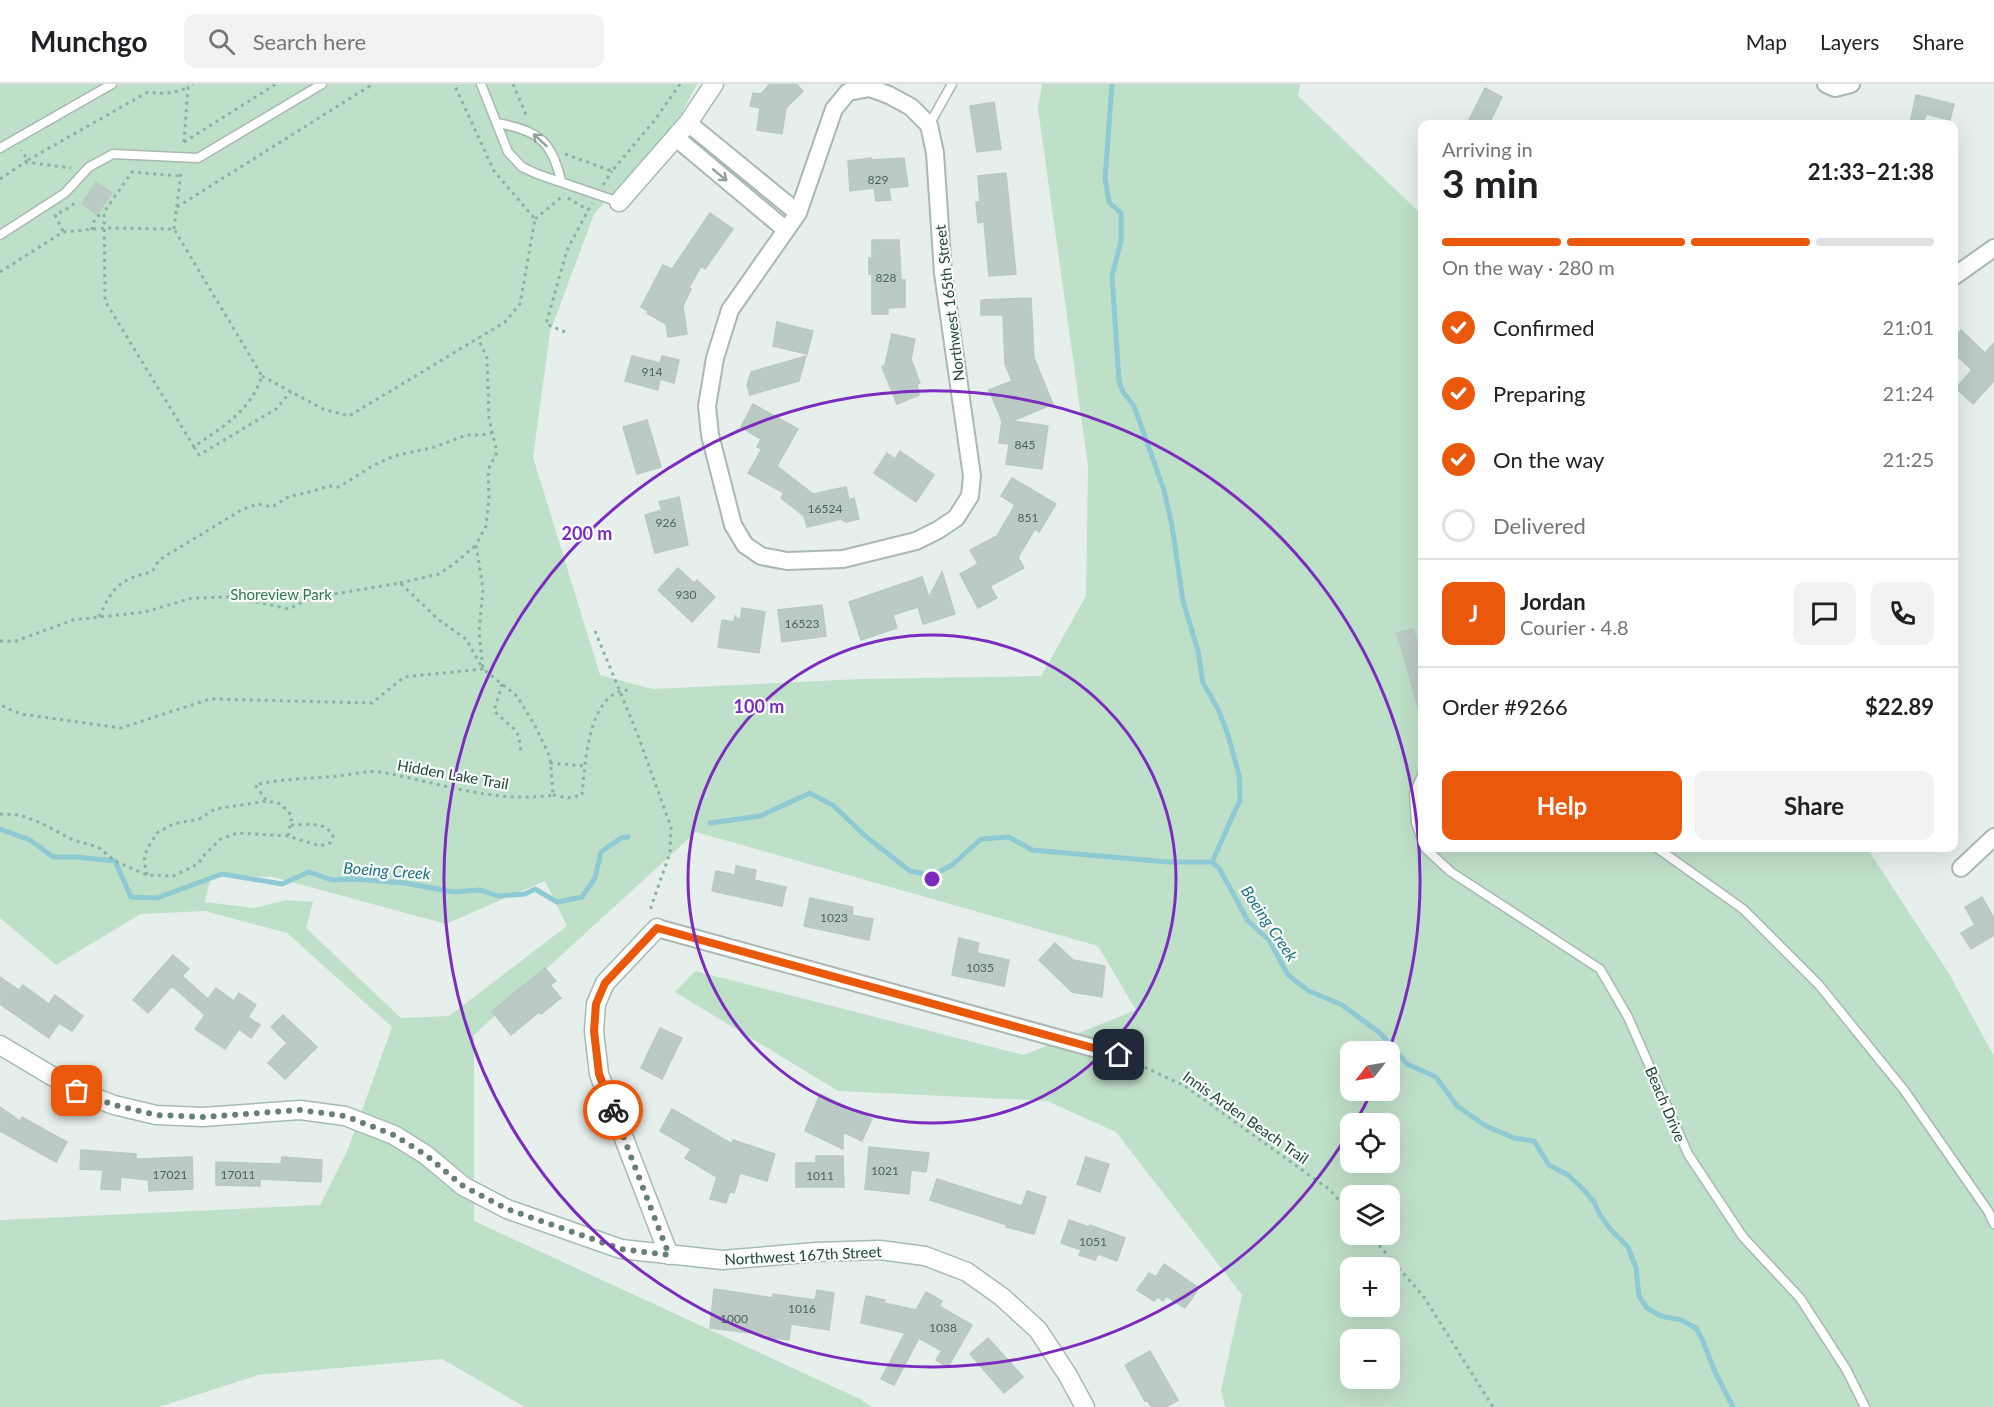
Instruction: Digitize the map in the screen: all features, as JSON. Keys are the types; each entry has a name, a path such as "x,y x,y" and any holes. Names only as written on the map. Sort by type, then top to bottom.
{"street":[{"path":"619,202 688,123 714,84"},
{"path":"1826,84 1835,88 1851,84"},
{"path":"675,137 786,230 798,213 834,109 848,92 870,88 889,95 911,107 929,125"},
{"path":"688,123 798,213"},
{"name":"Northwest 165th Street","path":"786,230 730,310 715,358 707,405 710,435 733,525 745,545 761,556 787,561 843,559 916,541 956,518 970,496 972,476 943,273 935,153 929,125"},
{"path":"1958,273 1994,248"},
{"path":"1961,868 1994,837"},
{"path":"669,1255 599,1074 594,1031 596,1004 605,983 657,928 1119,1055"},
{"name":"Northwest 167th Street","path":"0,1045 77,1091 114,1105 156,1115 203,1117 300,1110 345,1116 394,1135 426,1155 463,1186 507,1209 621,1249 722,1260 816,1252 880,1250 926,1256 967,1272 1002,1297 1038,1330 1065,1371 1084,1407"}],"lane":[{"path":"0,147 112,84"},
{"path":"0,235 65,192 89,167 113,154 198,158 322,84"},
{"path":"481,84 508,152 522,167 619,202"},
{"path":"929,125 952,84"},
{"path":"497,123 522,127 543,139 557,164 564,183"},
{"path":"1418,784 1414,794 1418,828"},
{"name":"Beach Drive","path":"1429,852 1451,872 1600,969 1628,1017 1688,1154 1743,1237 1800,1298 1846,1369 1864,1407"},
{"path":"1663,852 1743,909 1820,986 1904,1090 1994,1224"}],"path":[{"path":"0,179 147,92 164,94 178,92 193,84"},
{"path":"184,142 276,84"},
{"path":"177,207 373,84"},
{"path":"454,84 494,171 535,219"},
{"path":"513,84 523,113 529,121"},
{"path":"565,332 546,324 567,250 596,194 680,84"},
{"path":"183,148 188,87"},
{"path":"20,148 27,161"},
{"path":"562,153 612,171"},
{"path":"27,161 71,168"},
{"path":"126,169 132,172 180,174 174,229 262,376 323,409 349,416 505,322 520,304 535,219 564,196"},
{"path":"92,230 92,224 104,212 132,172"},
{"path":"564,183 564,196"},
{"path":"564,196 588,210"},
{"path":"63,232 55,215 72,206 78,198"},
{"path":"104,212 105,301 199,455 276,409 291,391"},
{"path":"0,272 63,232 105,228 174,229"},
{"path":"0,641 16,641 73,620 145,612 192,598 233,597 289,609 310,598 439,574 476,545 486,526 489,498 488,470 497,452 489,419 487,358 478,338"},
{"path":"194,447 244,410 257,392 262,376"},
{"path":"99,617 109,596 123,581 152,572 159,560 243,509 258,504 272,507 290,496 329,486 339,488 374,465 394,456 435,447 466,435 482,435 491,432"},
{"path":"476,545 483,589 479,632 483,669"},
{"path":"400,583 439,620 466,639 483,669 517,696 550,757 553,795 568,798 582,795 589,741 601,705 620,691 629,690"},
{"path":"595,631 671,827 670,853 651,907 657,928"},
{"path":"0,705 21,714 121,728 210,699 372,703 404,677 483,669"},
{"path":"502,684 494,711 519,736 520,752"},
{"path":"550,763 585,766"},
{"name":"Hidden Lake Trail","path":"267,801 255,785 277,779 336,777 376,772 483,794 529,799 553,795"},
{"path":"147,875 144,860 147,849 157,833 173,824 199,819 215,809 267,801 281,804 292,816 288,836"},
{"path":"0,814 20,815 41,823 73,840 98,847 114,861 147,875 173,876 198,864 221,839 237,833 288,836 320,846 330,843 333,836 330,829 322,824 290,825"},
{"name":"Innis Arden Beach Trail","path":"1119,1055 1185,1086 1330,1190 1340,1202"},
{"path":"1379,1245 1424,1297 1493,1407"}],"green space":[{"name":"Shoreview Park","path":"0,84 697,84 676,124 594,214 550,332 533,457 600,675 653,689 860,679 1041,676 1086,596 1088,466 1038,109 1042,84 1300,84 1298,96 1418,211 1418,852 1870,852 1948,972 1994,1056 1994,1407 1225,1407 1221,1390 1242,1295 1116,1132 1047,1101 838,1091 675,992 695,971 1024,1055 1136,1010 1098,946 696,832 474,1035 474,1221 860,1399 872,1407 525,1407 442,1359 258,1375 159,1407 0,1407 0,1220 320,1205 348,1149 392,1027 287,933 205,911 141,914 56,965 0,918","holes":["211,876 273,877 446,924 545,881 567,926 449,1016 401,1018 306,928 313,902 286,900 254,908 205,902"]}],"building":[{"path":"770,84 796,84 803,91 786,108 782,134 757,130 760,108 750,106 753,93 761,94"},
{"path":"1485,88 1502,97 1491,120 1469,120"},
{"path":"1916,95 1954,104 1950,120 1926,114 1924,120 1911,120"},
{"path":"994,102 1001,149 977,152 970,106"},
{"path":"871,158 871,160 904,158 908,186 889,188 891,200 876,201 874,188 850,191 848,161"},
{"path":"1006,173 1016,274 989,276 984,222 978,223 976,202 980,202 978,176"},
{"path":"96,182 112,193 97,215 82,204"},
{"path":"710,213 733,229 705,269 701,266 689,288 691,289 683,306 687,334 668,337 666,324 641,307 663,265 672,269"},
{"path":"872,240 899,240 901,280 905,280 905,307 888,308 888,314 872,314 872,274 869,274 869,258 872,258"},
{"path":"1031,298 1034,358 1053,404 1012,421 1048,426 1042,469 1006,464 1009,444 999,443 1002,421 989,390 1012,381 1005,364 1003,315 981,315 981,300"},
{"path":"777,322 813,331 807,354 773,346"},
{"path":"1961,330 1985,353 1994,343 1994,381 1973,404 1958,390 1958,386 1972,370 1958,357 1958,333"},
{"path":"892,334 915,339 911,359 920,383 917,384 919,395 897,404 882,367 885,365"},
{"path":"632,356 660,363 662,356 679,360 674,383 660,379 658,390 625,381"},
{"path":"806,356 799,381 750,395 747,385 751,372"},
{"path":"753,404 798,429 777,466 813,494 846,487 849,500 854,498 859,519 846,522 841,519 807,527 804,516 781,498 784,493 748,473 762,449 757,447 761,439 741,427"},
{"path":"647,420 661,467 637,474 623,427"},
{"path":"900,451 934,475 916,502 874,473 887,453 895,459"},
{"path":"1012,478 1056,504 1039,532 1035,529 1018,557 1024,568 990,586 997,598 978,608 960,574 978,564 970,550 997,536 1015,505 1001,496"},
{"path":"679,497 688,545 655,553 645,515 662,510 659,502"},
{"path":"678,568 694,583 697,580 715,597 692,622 658,590"},
{"path":"942,572 955,614 923,624 918,607 893,615 897,628 861,640 849,602 922,577 929,597"},
{"path":"822,605 826,636 782,642 778,610"},
{"path":"742,608 765,612 759,653 718,647 722,620 734,622 735,616 740,621"},
{"path":"1413,629 1418,645 1418,707 1397,633"},
{"path":"736,866 756,870 754,880 786,887 782,906 712,891 716,871 735,875"},
{"path":"1982,897 1994,918 1994,935 1971,949 1961,933 1975,925 1965,907"},
{"path":"810,898 853,907 852,915 873,919 869,940 804,926"},
{"path":"959,938 979,943 977,953 1009,960 1004,986 952,975"},
{"path":"1055,943 1073,960 1105,966 1102,997 1072,992 1039,960"},
{"path":"173,955 189,969 182,976 208,999 216,988 234,1001 239,993 256,1005 248,1017 260,1025 251,1038 239,1029 225,1049 195,1029 205,1015 172,986 148,1013 133,1000"},
{"path":"545,968 556,981 550,985 561,998 541,1014 539,1012 511,1035 492,1011"},
{"path":"0,977 19,990 23,985 49,1004 55,995 83,1016 72,1031 59,1023 49,1038 0,1004"},
{"path":"283,1015 317,1047 285,1079 268,1063 287,1043 271,1027"},
{"path":"660,1028 682,1038 662,1079 641,1068"},
{"path":"820,1094 872,1119 862,1141 843,1132 843,1149 805,1131"},
{"path":"0,1107 20,1121 22,1117 67,1142 56,1162 0,1131"},
{"path":"672,1109 732,1144 733,1140 775,1154 767,1181 740,1173 734,1193 730,1191 726,1203 710,1199 717,1177 685,1158 691,1149 660,1131"},
{"path":"869,1147 929,1153 926,1172 911,1170 909,1194 865,1189"},
{"path":"81,1150 136,1154 136,1159 192,1157 193,1189 149,1191 148,1180 121,1177 120,1190 101,1189 103,1170 80,1169"},
{"path":"816,1156 843,1156 844,1187 796,1187 796,1163 816,1163"},
{"path":"282,1157 322,1160 321,1182 260,1179 260,1186 216,1185 216,1162 281,1164"},
{"path":"1086,1157 1109,1164 1100,1192 1077,1184"},
{"path":"937,1179 1022,1206 1027,1191 1046,1197 1034,1234 1006,1227 1007,1225 930,1200"},
{"path":"1069,1220 1125,1238 1117,1261 1098,1254 1095,1260 1079,1255 1081,1250 1061,1243"},
{"path":"1164,1264 1199,1288 1185,1308 1166,1296 1163,1301 1158,1297 1154,1301 1137,1290 1149,1273 1156,1277"},
{"path":"714,1289 773,1298 773,1294 815,1300 817,1290 834,1293 829,1330 791,1324 789,1340 710,1328"},
{"path":"926,1292 942,1301 939,1306 972,1325 948,1367 936,1360 942,1351 919,1338 894,1385 881,1379 905,1333 861,1323 866,1296 885,1300 884,1303 916,1310"},
{"path":"988,1338 1023,1377 1004,1393 970,1354"},
{"path":"1150,1351 1178,1400 1166,1407 1152,1407 1147,1400 1145,1401 1125,1365"}],"waterway":[{"path":"1112,84 1105,179 1109,202 1121,213 1121,241 1112,276 1119,381 1123,392 1134,406 1164,490 1172,526 1183,601 1198,651 1203,683 1218,709 1239,775 1240,800 1212,862"},
{"name":"Boeing Creek","path":"710,823 760,816 810,793 834,806 864,835 910,871 925,874 939,872 952,865 981,839 1009,837 1032,850 1168,862 1212,862 1219,868 1248,921 1269,940 1288,975 1309,991 1342,1005 1380,1033 1407,1064 1436,1077 1457,1106 1486,1126 1514,1138 1534,1141 1549,1165 1568,1175 1582,1188 1594,1202 1611,1230 1628,1247 1636,1268 1639,1296 1647,1308 1661,1316 1681,1320 1696,1328 1733,1407"},
{"name":"Boeing Creek","path":"0,829 30,840 53,857 115,861 131,897 157,898 222,874 282,884 309,872 332,880 355,879 405,883 453,892 480,890 498,896 525,894 535,889 557,902 582,897 595,878 601,852 621,838 628,837"}],"way so far":[{"path":"77,1091 114,1105 156,1115 203,1117 300,1110 345,1116 394,1135 426,1155 463,1186 507,1209 621,1249 669,1255 613,1110"}],"route":[{"path":"613,1110 599,1074 594,1031 596,1004 605,983 657,928 1119,1055"}]}
